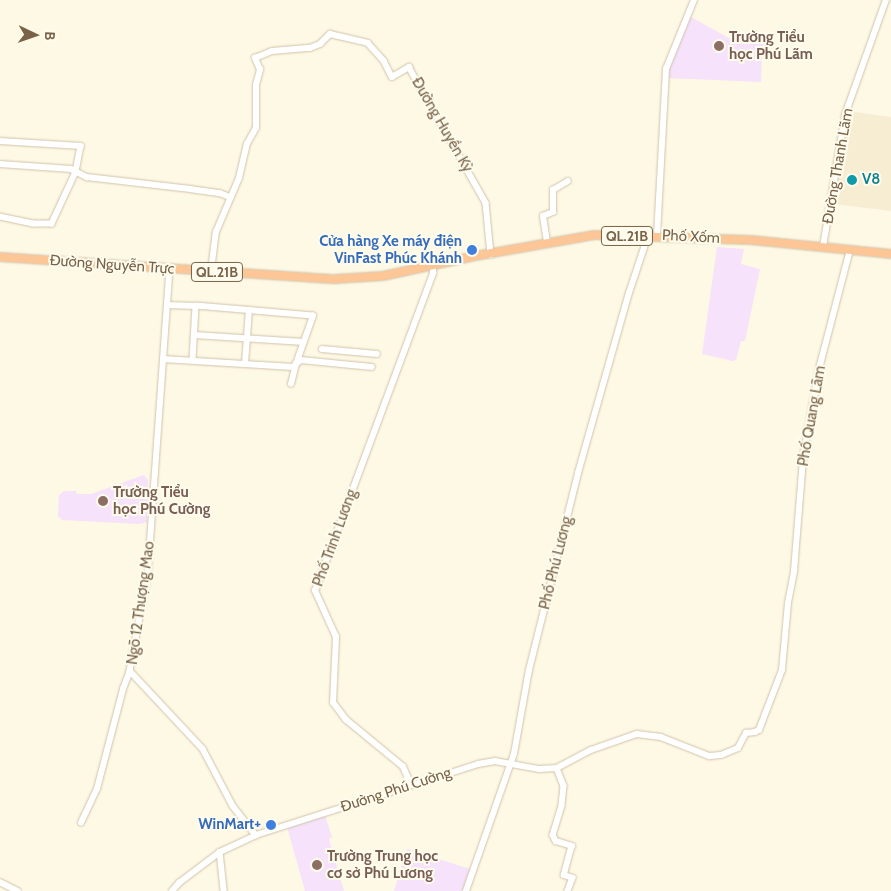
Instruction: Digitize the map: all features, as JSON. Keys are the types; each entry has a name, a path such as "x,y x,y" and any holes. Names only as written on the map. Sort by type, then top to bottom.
{"highway":[{"name":"Phố Xốm","path":"434,266 547,242 594,236 657,236 751,240 891,254"},
{"name":"Đường Nguyễn Trực","path":"0,257 335,279 383,276 434,266"}],"street":[{"path":"657,236 667,69 694,0"},
{"name":"Đường Thanh Lãm","path":"824,248 845,115 886,0"},
{"name":"Đường Huyền Kỳ","path":"211,271 216,232 239,178 247,144 256,128 256,85 260,70 255,58 272,51 310,48 320,44 330,34 368,43 384,61 392,76 409,68 486,203 491,255"},
{"path":"0,140 81,146 76,172 52,224 33,224 0,218"},
{"path":"0,164 71,169 87,177 220,193 230,197"},
{"path":"547,242 543,216 552,212 553,190 568,181"},
{"name":"Phố Phú Lương","path":"466,891 511,763 529,670 578,473 629,293 648,236"},
{"name":"Phố Quang Lãm","path":"576,758 591,750 637,734 661,737 708,756 730,754 738,748 743,735 759,730 782,670 790,586 794,571 805,450 820,365 850,250"},
{"name":"Phố Trinh Lương","path":"411,785 403,767 346,720 332,703 336,636 315,591 431,280 434,266"},
{"name":"Ngõ 12 Thượng Mao","path":"170,269 148,575 130,672 203,749 232,806 256,835"},
{"path":"167,305 313,316 291,384"},
{"path":"193,360 196,306"},
{"path":"245,364 248,310"},
{"path":"194,335 304,342"},
{"path":"322,349 376,354"},
{"path":"163,359 293,367 301,360 372,367"},
{"path":"81,823 97,790 123,689 130,672"},
{"name":"Đường Phú Cường","path":"172,891 179,883 220,852 256,835 478,764 495,761 539,769 558,768 576,758"},
{"path":"558,768 564,786 562,806 553,835 556,842 572,846 564,875 573,878 568,891"},
{"path":"220,852 224,891"},
{"path":"0,882 18,891"}],"shaded area":[{"name":"Trường Tiểu học Phú Lãm","path":"689,16 729,38 749,43 752,33 765,37 762,49 761,82 667,78 668,66"},
{"path":"849,111 891,117 891,211 834,204"},
{"path":"717,247 744,249 741,264 760,269 745,341 741,341 736,360 733,361 702,354"},
{"name":"Trường Tiểu học Phú Cường","path":"144,475 148,480 147,522 139,524 62,520 58,516 59,495 64,491 76,491 77,494 91,494"},
{"name":"Trường Trung học cơ sở Phú Lương","path":"325,815 332,837 329,839 344,891 305,891 287,827"},
{"path":"407,849 470,869 462,891 394,891"}],"place":[{"name":"Trường Tiểu học Phú Lãm","path":"719,46"},
{"name":"V8","path":"852,180"},
{"name":"Cửa hàng Xe máy điện VinFast Phúc Khánh","path":"472,250"},
{"name":"Trường Tiểu học Phú Cường","path":"103,501"},
{"name":"WinMart+","path":"271,825"},
{"name":"Trường Trung học cơ sở Phú Lương","path":"317,865"}]}
